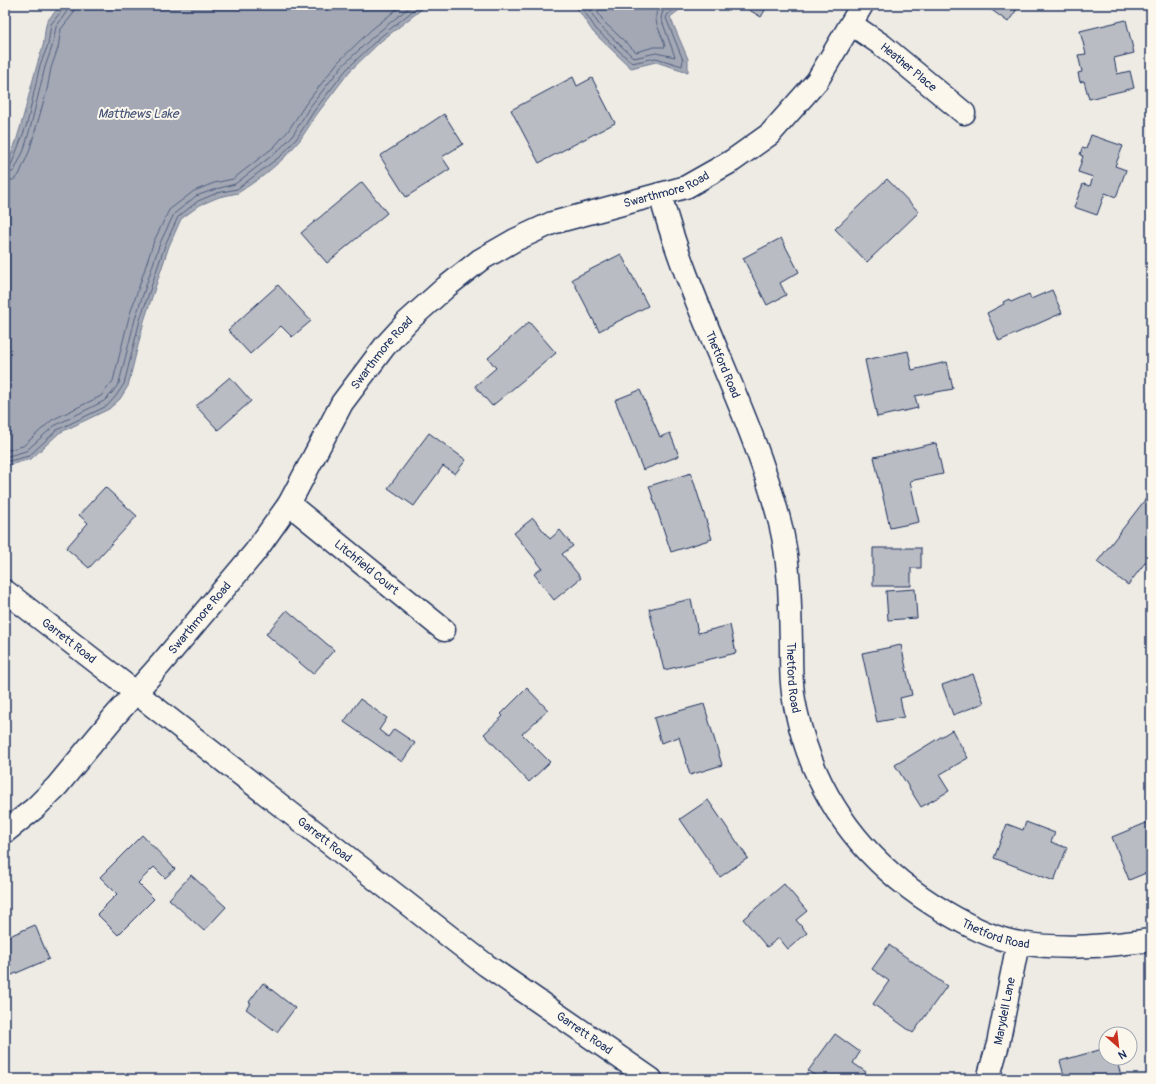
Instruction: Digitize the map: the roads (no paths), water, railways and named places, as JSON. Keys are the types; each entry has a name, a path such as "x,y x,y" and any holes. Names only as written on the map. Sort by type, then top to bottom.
{"street":[{"name":"Swarthmore Road","path":"5,832 35,808 56,786 255,552 290,504 342,403 364,372 407,322 446,287 480,260 514,240 552,223 686,187 732,161 770,134 817,81 862,5"},
{"name":"Heather Place","path":"851,24 882,45 964,113"},
{"name":"Thetford Road","path":"660,194 671,236 758,452 780,523 788,568 791,682 795,709 805,745 820,782 850,831 869,853 905,887 960,921 995,936 1018,943 1061,947 1092,947 1151,940"},
{"name":"Litchfield Court","path":"290,504 444,630"},
{"name":"Garrett Road","path":"5,590 486,965 651,1079"},
{"name":"Marydell Lane","path":"988,1079 998,1044 1018,943"}],"water":[{"name":"Matthews Lake","path":"60,5 427,5 381,41 349,72 317,114 300,140 284,158 263,176 238,193 219,197 200,205 181,219 169,246 144,321 128,386 120,399 109,409 59,433 31,459 5,466 5,170 17,140 43,46 46,25 48,20"},
{"path":"575,5 686,5 670,17 688,59 688,72 656,62 631,68 593,32"}]}
